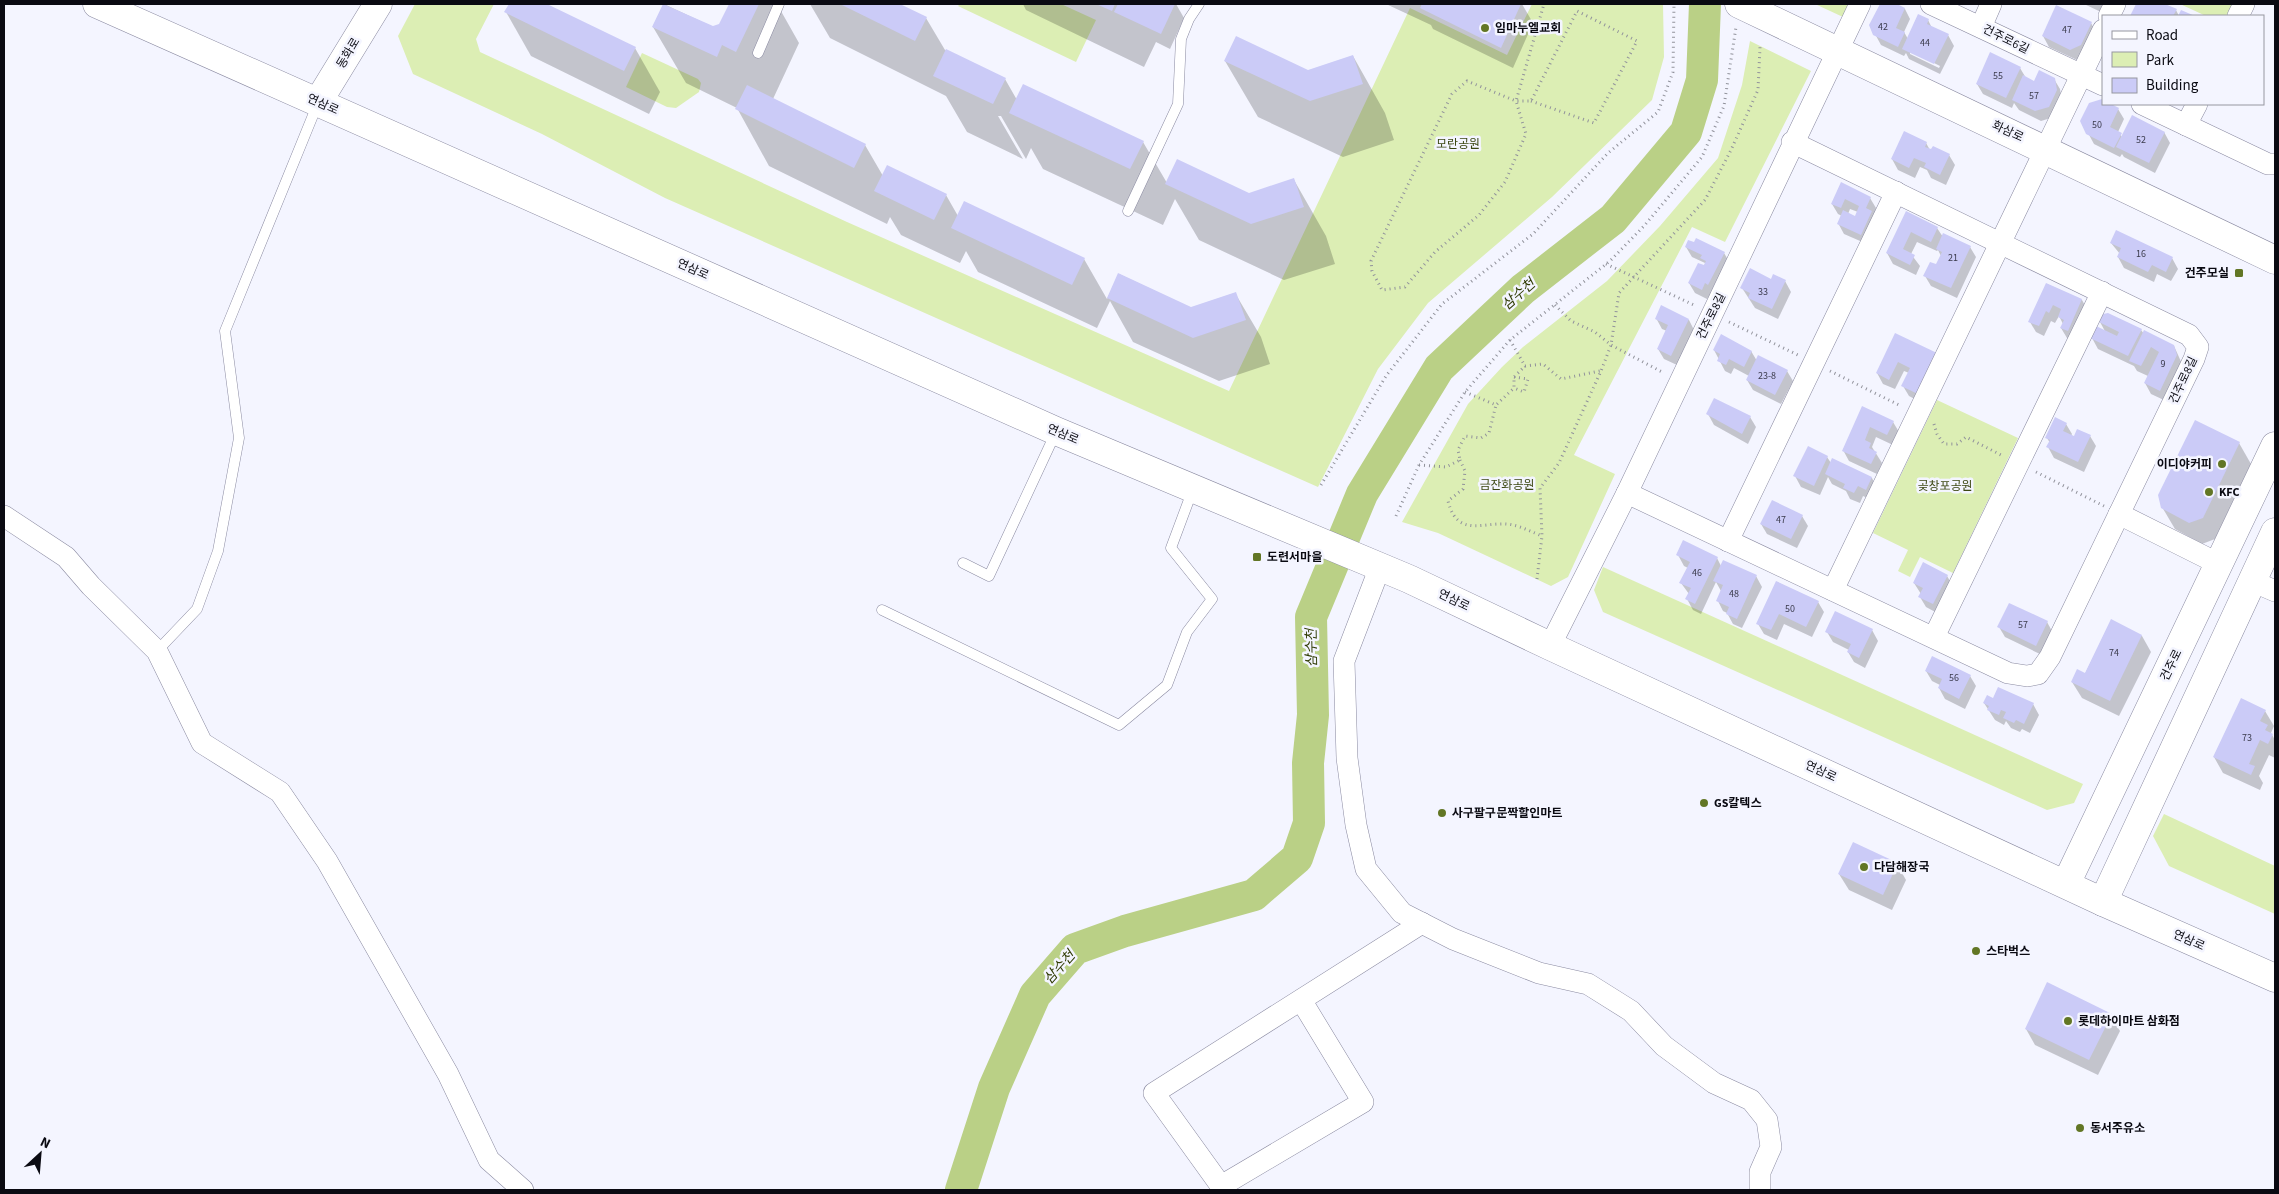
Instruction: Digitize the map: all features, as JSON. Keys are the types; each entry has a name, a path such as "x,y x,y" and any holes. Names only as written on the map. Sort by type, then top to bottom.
{"main road":[{"name":"연삼로","path":"98,4 1056,431 1374,564 2103,902 2275,978"},
{"name":"동화로","path":"318,102 378,4"},
{"name":"화삼로","path":"1738,13 1837,50 2275,260"},
{"name":"건주로","path":"2066,884 2275,446"},
{"path":"2103,902 2264,586 2275,532"}],"street":[{"path":"1792,142 1860,4"},
{"name":"건주로6길","path":"1931,4 2102,85"},
{"path":"1981,27 1991,4"},
{"path":"1833,590 2102,32"},
{"path":"2144,105 2268,164 2275,164"},
{"path":"2186,125 2196,105"},
{"name":"건주로8길","path":"1792,142 2189,335 2198,347 2194,359 2050,657 2038,674 2028,676 2008,673 1627,493 1792,142"},
{"path":"1728,541 1896,192"},
{"path":"1934,637 2102,292"},
{"path":"1550,646 1627,493"},
{"path":"2119,514 2219,564"},
{"path":"4,516 66,557 91,586 157,651 202,743 280,792 328,861 448,1074 489,1160 523,1190"},
{"path":"1374,564 1344,661 1347,758 1356,825 1366,869 1402,913 1453,939 1539,973 1588,984 1631,1011 1664,1046 1714,1083 1751,1100 1767,1120 1771,1147 1760,1172 1760,1190"},
{"path":"1301,1000 1363,1102 1218,1188 1154,1093 1422,923"}],"lane":[{"path":"758,53 779,4"},
{"path":"1128,211 1178,104 1181,39 1189,19 1199,4"},
{"path":"157,651 197,609 218,551 239,438 225,331 318,102"},
{"path":"963,563 989,576 1056,431"},
{"path":"882,610 1119,725 1168,685 1187,632 1212,599 1171,548 1193,488"}],"path":[{"path":"1531,101 1577,11 1637,40 1594,123 1531,101 1516,101 1467,81 1452,94 1371,261 1372,271 1382,290 1405,287 1435,252 1479,215 1505,182 1526,134 1516,101 1544,4"},
{"path":"1321,485 1386,376 1442,304 1533,234 1608,153 1658,112 1674,72 1674,4"},
{"path":"1396,516 1419,465 1465,392 1510,340 1606,264 1644,226 1702,157 1724,106 1738,13"},
{"path":"1537,579 1542,536 1540,488 1559,463 1601,371 1611,345 1619,293 1705,200 1732,150 1758,90 1760,47"},
{"path":"1606,264 1918,414 1933,422 1937,434 1944,444 1957,444 1966,437 2119,514"},
{"path":"1555,305 1571,321 1595,332 1611,345 1679,381"},
{"path":"1510,340 1525,366"},
{"path":"1542,536 1511,524 1478,527 1459,521 1451,512 1448,501 1463,489 1465,471 1458,450 1465,436 1481,438 1489,433 1496,405 1514,388 1514,377 1525,366 1543,364 1561,379 1601,371"},
{"path":"1514,377 1528,379 1524,392 1514,388"},
{"path":"1465,392 1496,405"},
{"path":"1419,465 1446,467 1460,460"}],"green space":[{"name":"모란공원","path":"415,4 494,4 476,39 480,52 847,222 1229,391 1410,8 1507,55 1532,4 1663,4 1664,57 1652,100 1552,197 1428,303 1378,369 1318,487 665,198 542,134 413,74 398,36"},
{"path":"960,4 1061,4 1096,20 1076,62 958,6"},
{"path":"1815,4 1850,4 1843,17"},
{"path":"2180,4 2233,4 2228,15 2204,15"},
{"name":"금잔화공원","path":"1750,41 1811,71 1725,242 1692,227 1574,455 1615,474 1568,577 1551,586 1438,533 1402,522 1468,404 1523,347 1607,281 1660,226 1718,158 1742,85"},
{"path":"642,53 698,79 701,83 699,92 676,108 667,107 626,87"},
{"name":"곶창포공원","path":"1937,400 2018,438 1953,573 1920,557 1910,577 1898,571 1908,550 1873,533"},
{"path":"1603,567 2083,784 2074,803 2047,810 1603,612 1594,590"},
{"path":"2164,814 2275,866 2275,914 2169,866 2153,836"}],"building":[{"path":"509,4 547,4 636,47 624,71 504,12"},
{"path":"663,4 713,26 719,24 729,4 759,4 736,52 722,45 717,57 652,27"},
{"path":"840,4 900,4 927,17 915,41"},
{"path":"1096,4 1115,4 1112,11"},
{"path":"1118,4 1175,4 1161,34 1114,12"},
{"name":"임마누엘교회","path":"1422,4 1521,4 1501,48 1420,8"},
{"path":"1880,4 1897,4 1905,8 1896,28 1905,32 1898,47 1873,35 1869,25"},
{"path":"2136,4 2165,4 2177,9 2174,15 2130,15"},
{"path":"2056,5 2092,22 2081,45 2070,50 2042,36"},
{"path":"2181,10 2193,15 2178,15"},
{"path":"1918,14 1929,19 1927,24 1949,34 1934,64 1902,49"},
{"path":"1236,36 1308,70 1353,55 1363,84 1310,101 1224,61"},
{"path":"946,49 1006,78 993,104 933,76"},
{"path":"1990,52 2021,67 2006,98 1976,84"},
{"path":"2039,70 2055,78 2057,90 2049,107 2035,111 2012,100 2023,75 2034,81"},
{"path":"1023,84 1144,141 1130,169 1009,113"},
{"path":"747,85 866,144 854,168 735,109"},
{"path":"2102,99 2102,105 2113,105 2119,108 2110,127 2122,133 2114,148 2086,134 2080,121 2089,103"},
{"path":"2132,115 2165,132 2149,163 2116,147"},
{"path":"1904,131 1927,142 1925,147 1931,149 1933,146 1950,154 1940,175 1924,167 1926,163 1914,158 1909,168 1891,159"},
{"path":"1177,159 1249,193 1294,178 1304,207 1251,224 1165,184"},
{"path":"887,165 947,194 934,220 874,191"},
{"path":"1841,182 1871,197 1866,208 1872,211 1861,235 1837,224 1843,210 1855,216 1859,206 1845,199 1841,208 1831,204"},
{"path":"964,201 1085,258 1072,285 951,228"},
{"path":"1906,211 1938,227 1931,242 1911,232 1903,249 1915,255 1910,265 1886,253"},
{"path":"2116,230 2173,257 2166,272 2152,265 2148,272 2117,257 2121,248 2110,243"},
{"path":"1943,233 1971,246 1951,288 1923,276 1930,262 1936,264 1942,252 1936,249"},
{"path":"1696,238 1725,252 1708,285 1705,283 1702,290 1688,283 1698,263 1704,265 1706,261 1700,258 1702,255 1685,247 1688,240 1694,242"},
{"path":"1750,268 1771,279 1773,274 1786,280 1772,309 1748,298 1750,293 1740,288"},
{"path":"1118,273 1191,307 1236,292 1246,320 1193,338 1107,298"},
{"path":"2046,283 2082,299 2068,331 2060,328 2064,320 2058,317 2061,309 2053,305 2049,313 2046,311 2039,326 2028,322"},
{"path":"1661,305 1689,319 1671,356 1657,349 1668,325 1655,319"},
{"path":"2108,313 2142,329 2128,356 2090,338 2096,326 2117,336 2119,332 2099,322 2103,314"},
{"path":"2144,330 2174,345 2177,355 2160,391 2144,383 2159,352 2151,347 2141,366 2129,361"},
{"path":"1895,333 1937,353 1918,394 1901,386 1910,368 1898,362 1889,380 1876,373"},
{"path":"1721,334 1752,351 1744,367 1729,359 1726,365 1717,361 1720,354 1713,350"},
{"path":"1758,355 1788,370 1775,395 1746,380"},
{"path":"1714,398 1751,416 1742,434 1706,414"},
{"path":"1862,406 1894,421 1887,435 1870,427 1865,440 1871,443 1869,448 1877,452 1871,464 1842,451"},
{"path":"2055,417 2067,423 2063,431 2074,436 2077,429 2091,435 2078,462 2046,447 2050,440 2045,438"},
{"path":"2195,420 2240,442 2203,518 2189,523 2161,508 2158,495"},
{"path":"1808,446 1828,456 1814,486 1793,476"},
{"path":"1832,458 1872,477 1866,490 1858,486 1854,493 1843,488 1845,484 1825,474"},
{"path":"1772,500 1803,515 1791,539 1760,524"},
{"path":"1683,540 1718,557 1695,604 1685,599 1691,588 1679,583 1690,562 1676,555"},
{"path":"1723,560 1757,575 1737,619 1726,614 1729,607 1716,601 1723,585 1713,581"},
{"path":"1923,562 1948,575 1933,604 1918,597 1923,588 1913,583"},
{"path":"1776,581 1819,601 1806,627 1779,614 1771,630 1756,624"},
{"path":"2009,603 2048,621 2036,646 1997,627"},
{"path":"1835,611 1873,629 1859,658 1847,652 1851,644 1825,632"},
{"path":"2111,619 2142,635 2110,701 2071,682 2077,669 2085,673"},
{"path":"1932,656 1971,675 1959,699 1938,688 1942,679 1925,671"},
{"path":"1998,687 2034,703 2024,724 2016,720 2014,723 2003,718 2006,712 2001,710 1999,715 1987,710 1989,706 1983,703 1987,695 1993,698"},
{"path":"2241,698 2266,710 2260,721 2268,725 2265,730 2273,734 2268,744 2260,740 2249,764 2255,766 2251,775 2213,757"},
{"path":"1853,842 1898,863 1883,895 1838,874"},
{"name":"롯데하이마트 삼화점","path":"2047,982 2112,1014 2089,1060 2025,1029"}],"waterway":[{"name":"삼수천","path":"961,1190 994,1088 1035,995 1075,949 1125,931 1254,895 1297,858 1309,823 1308,763 1313,715 1311,617 1362,494 1439,368 1523,289 1613,219 1686,132 1702,80 1705,4"}],"place":[{"name":"임마누엘교회","path":"1485,28"},
{"name":"건주모실","path":"2239,273"},
{"name":"이디야커피","path":"2222,464"},
{"name":"KFC","path":"2209,492"},
{"name":"도련서마을","path":"1257,557"},
{"name":"GS칼텍스","path":"1704,803"},
{"name":"사구팔구문짝할인마트","path":"1442,813"},
{"name":"다담해장국","path":"1864,867"},
{"name":"스타벅스","path":"1976,951"},
{"name":"롯데하이마트 삼화점","path":"2068,1021"},
{"name":"동서주유소","path":"2080,1128"}]}
